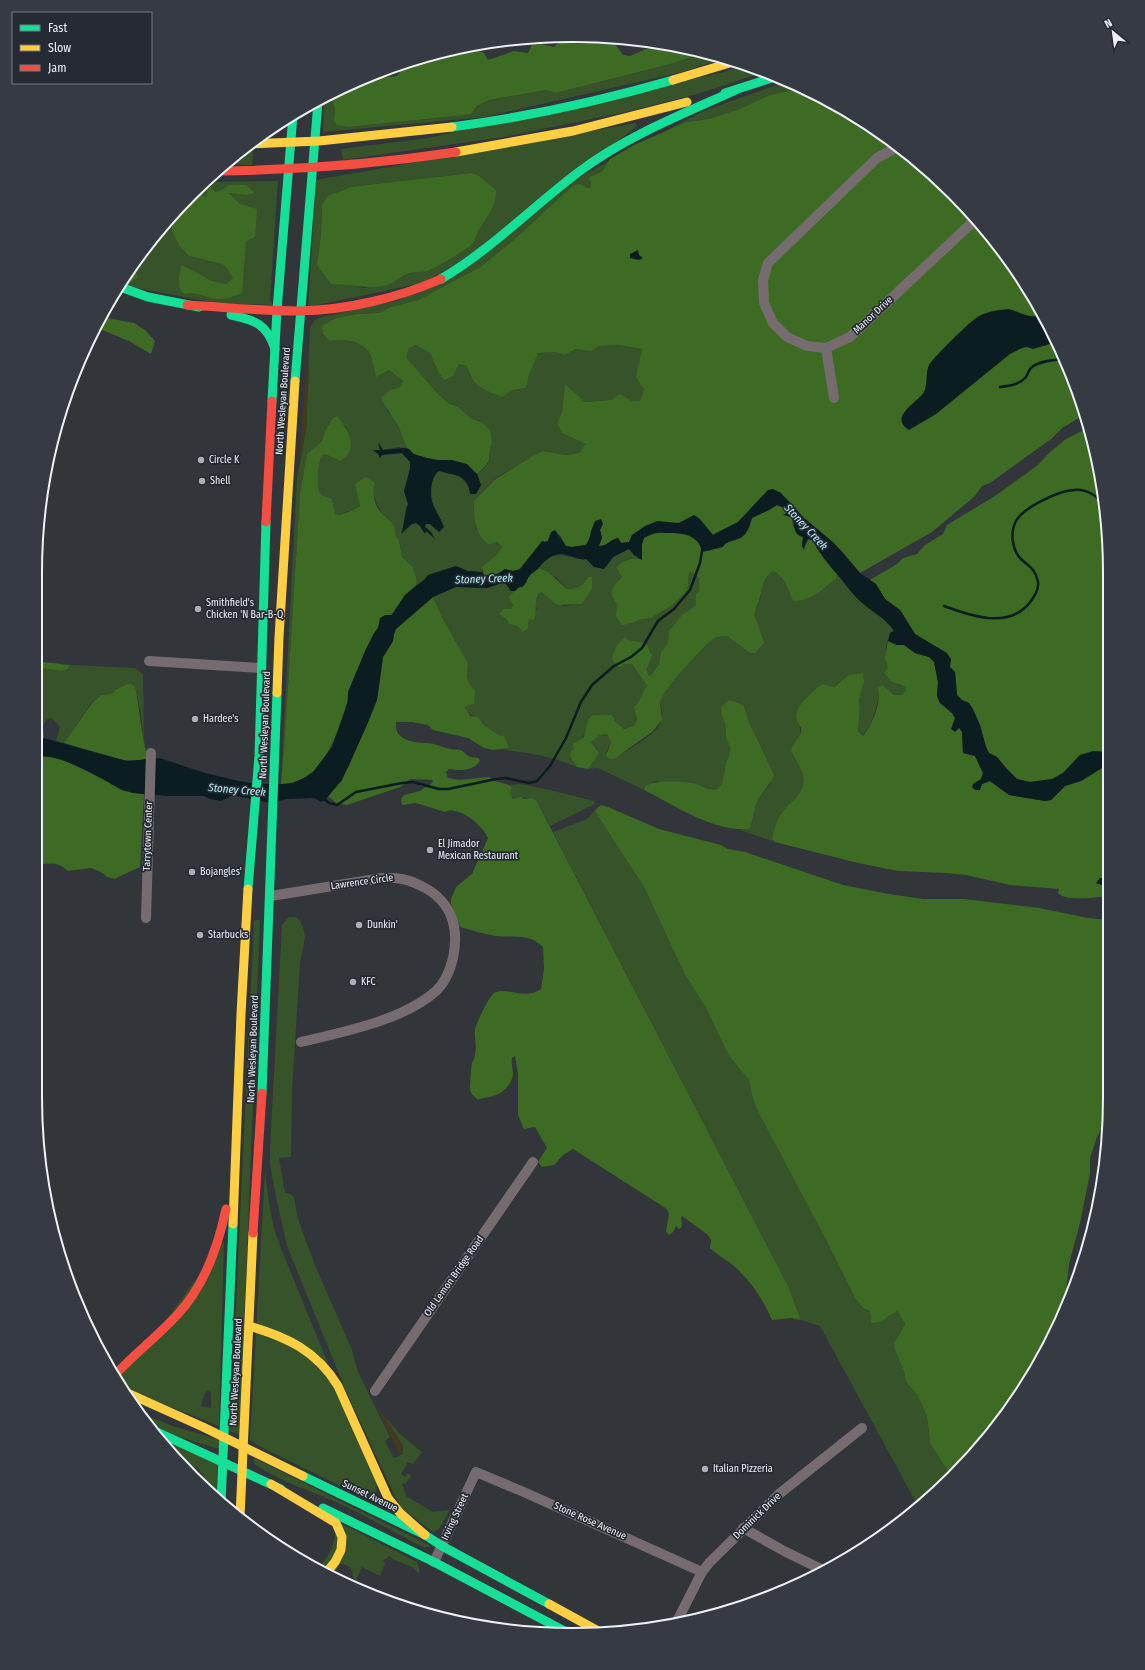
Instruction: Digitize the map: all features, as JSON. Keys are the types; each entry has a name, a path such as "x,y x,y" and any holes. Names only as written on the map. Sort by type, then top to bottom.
{"main road":[{"path":"261,143 340,139 476,124 542,112 651,87 725,64"},
{"path":"227,171 340,167 460,152 529,140 620,120 736,90 768,79"},
{"path":"187,305 300,311 359,305 414,291 441,279 475,258 580,171 610,152 640,134 736,90"},
{"name":"North Wesleyan Boulevard","path":"221,1495 241,1006 247,900 255,819 259,756 261,668 275,551 300,311 318,108"},
{"name":"North Wesleyan Boulevard","path":"241,1511 255,1187 261,1117 271,896 274,756 277,310 292,122"},
{"path":"124,289 148,297 241,317 262,324 272,337 276,352"},
{"path":"118,1372 178,1313 196,1289 207,1268 224,1222 236,1157"},
{"path":"249,1326 266,1330 294,1343 310,1353 330,1372 338,1386 388,1498 400,1513 425,1535"},
{"path":"116,1362 152,1338"},
{"name":"Sunset Avenue","path":"134,1396 268,1458 425,1535 442,1546 592,1627"},
{"path":"165,1436 434,1562 558,1628"},
{"path":"270,1484 336,1523 342,1533 343,1543 340,1554 329,1568"}],"street":[{"path":"834,398 826,348 807,346 788,337 773,323 764,303 763,280 768,262 877,158 892,150"},
{"name":"Manor Drive","path":"826,348 850,337 971,223"},
{"path":"150,661 261,668"},
{"name":"Tarrytown Center","path":"146,918 151,753"},
{"name":"Lawrence Circle","path":"271,896 382,878 400,877 425,887 440,897 453,920 455,932 454,950 450,969 437,990 420,1004 400,1014 301,1042"},
{"name":"Old Lemon Bridge Road","path":"375,1391 533,1162"},
{"name":"Dominick Drive","path":"679,1617 702,1572 744,1528 779,1494 862,1428"},
{"name":"Irving Street","path":"434,1562 476,1472"},
{"name":"Stone Rose Avenue","path":"476,1472 702,1572"},
{"path":"744,1528 784,1551 818,1567"}],"green space":[{"path":"560,42 586,44 588,42 613,44 618,47 623,55 630,56 650,48 694,56 674,63 556,93 546,90 489,100 477,106 471,114 349,127 337,125 334,121 335,109 332,100 369,82 381,78 397,76 402,70 435,60 478,51 484,53 488,60 514,51 528,53 532,45 541,44 554,47"},
{"path":"694,56 715,62 682,72 485,117 323,132 324,104 332,100 335,109 334,121 337,125 349,127 465,115 471,114 477,106 489,100 547,90 556,93 674,63"},
{"path":"736,68 756,75 701,93 626,112 504,137 343,160 341,149 428,138 724,72"},
{"path":"780,84 794,91 789,91 708,119 687,122 605,168 593,181 591,188 587,189 580,184 536,219 482,266 418,300 391,307 378,313 355,314 345,317 330,341 346,340 358,343 370,354 376,376 389,370 403,381 400,387 390,390 387,411 393,417 409,449 399,447 383,450 378,444 380,450 373,451 382,455 402,453 410,462 410,469 404,491 408,504 402,533 412,524 416,523 420,526 424,533 428,529 425,527 426,524 430,524 435,529 441,520 431,498 431,485 436,473 439,471 458,475 476,494 481,485 477,474 487,464 490,455 489,446 481,422 472,419 458,407 448,403 437,393 406,357 409,348 416,345 430,353 438,371 453,376 459,364 467,366 470,377 512,390 526,388 537,353 556,352 565,355 576,349 591,350 599,346 619,345 642,349 641,355 644,389 640,401 632,401 620,395 611,400 585,402 565,384 562,412 557,423 562,433 587,444 579,453 566,455 543,451 494,479 474,501 476,529 502,547 496,555 482,567 482,572 468,571 456,566 428,575 422,582 416,585 417,581 413,568 402,557 399,540 395,535 391,521 379,508 373,492 354,511 348,511 340,515 335,514 332,499 323,496 319,491 318,476 321,456 325,454 340,461 346,427 333,418 325,431 322,441 307,454 300,493 281,784 297,477 306,431 310,327 315,320 321,317 400,300 576,179 701,112"},
{"path":"794,91 807,97 838,113 867,131 922,174 948,197 993,250 1014,278 1032,307 1063,369 1080,417 1062,428 1051,439 990,483 982,486 975,496 932,532 860,573 841,550 804,518 789,501 768,490 738,522 712,535 694,515 679,523 632,535 629,542 621,543 619,538 605,545 598,546 602,538 600,529 591,530 590,538 586,545 572,547 566,546 560,535 549,537 548,541 542,542 519,570 513,571 505,569 497,574 484,575 482,567 496,555 502,547 497,542 488,544 483,540 477,530 474,501 494,480 531,457 543,451 566,455 579,453 586,444 562,433 557,423 562,412 565,384 585,402 611,400 620,394 632,401 640,401 644,389 636,377 642,349 619,345 599,346 591,351 576,349 565,355 556,352 538,353 529,375 526,388 512,390 502,397 484,389 476,383 472,379 467,366 459,364 453,376 444,380 430,353 416,345 409,348 406,357 437,393 448,403 458,407 472,419 481,422 490,430 492,443 489,459 477,474 471,468 458,462 430,459 413,454 409,450 397,424 381,398 390,390 400,387 403,381 389,370 376,377 370,354 363,346 346,340 330,341 323,334 322,326 334,319 355,314 378,313 391,307 418,300 482,266 574,185 580,184 587,188 591,188 591,182 589,180 590,177 602,172 610,159 634,145 687,122 708,119 740,109 770,95"},
{"path":"636,123 637,126 479,251 422,283 308,307 316,180","holes":["471,173 478,175 496,190 474,242 430,270 408,273 398,278 365,288 342,284 317,265 321,234 322,205 337,192 350,187"]},
{"path":"250,152 253,152 252,165 235,164"},
{"path":"471,173 478,175 496,190 495,202 477,232 472,245 446,261 430,270 410,273 390,284 376,287 331,284 317,265 321,234 322,205 328,196 350,187"},
{"path":"278,181 270,300 273,305 216,303 126,286 172,225 172,231 189,256 222,264 234,278 226,284 212,281 183,266 185,294 193,292 234,297 240,204 229,193 246,195 255,193 229,185 207,197 200,194 214,182"},
{"path":"229,185 246,185 255,193 246,195 229,193 240,204 257,209 255,237 246,241 242,293 224,299 194,293 185,294 179,285 182,265 212,281 226,284 233,278 227,268 222,264 189,256 179,245 172,231 172,225 200,194 207,197 207,191 211,187 215,192 222,190"},
{"path":"135,272 138,277 126,286"},
{"path":"107,318 134,323 145,330 155,341 151,354 129,341 101,330"},
{"path":"337,416 348,433 351,445 350,451 340,461 325,454 321,456 318,476 319,491 323,496 332,499 335,514 340,515 360,506 355,484 366,477 374,482 373,488 377,507 392,522 395,535 399,540 402,557 413,567 417,581 416,585 405,595 391,615 385,615 366,649 348,692 347,705 340,725 326,756 320,765 303,778 293,782 281,784 300,493 307,454 322,441 325,431 333,418"},
{"path":"1084,430 1093,469 1098,503 1102,538 1103,572 1103,753 1080,755 1063,773 1052,779 1030,782 1017,779 997,757 989,753 980,725 969,703 962,700 957,695 955,672 950,667 947,654 915,634 900,610 885,599 876,584 870,580 897,564 903,558 917,554 925,545 943,534 947,525 995,496 1038,465 1049,453 1066,439"},
{"path":"777,505 787,509 789,512 786,516 792,517 793,526 803,537 802,546 805,546 809,539 813,541 822,556 837,574 836,579 811,597 800,601 793,601 786,584 781,577 773,571 769,574 763,584 755,612 764,643 755,653 750,653 727,636 716,637 709,642 679,674 665,692 660,702 662,720 652,732 614,759 606,756 611,742 607,734 600,735 591,742 599,753 588,769 577,767 570,756 571,751 574,749 573,744 584,737 588,719 593,715 612,715 615,721 624,729 635,725 637,719 634,707 647,686 632,664 624,664 620,667 614,662 612,657 617,645 625,637 629,640 647,643 650,652 653,655 646,670 649,676 651,675 659,664 661,652 668,643 669,630 682,615 696,605 696,594 699,590 699,578 694,573 689,572 688,586 685,593 672,605 652,618 622,625 616,616 617,604 611,594 614,585 622,577 616,567 632,558 642,560 642,544 644,538 655,533 675,532 688,535 695,539 707,551 722,547 741,535 748,527 752,518"},
{"path":"629,549 638,558 630,558 616,567 622,577 614,585 611,594 633,623 652,617 677,600 685,591 689,578 689,571 694,573 699,578 699,590 696,594 696,606 682,615 669,630 668,643 661,652 659,664 649,677 646,671 653,655 650,652 647,643 629,640 624,664 632,664 647,686 634,707 637,719 635,725 624,729 609,715 601,715 585,733 570,756 577,767 559,760 522,752 503,750 509,748 499,735 484,725 478,717 470,714 465,707 468,705 470,685 467,676 468,663 443,619 433,597 456,587 487,588 502,583 506,584 511,591 515,591 511,597 513,605 511,609 499,614 511,624 518,626 522,631 529,626 529,618 537,609 535,604 539,593 542,591 555,604 565,606 578,604 585,583 580,588 567,589 557,578 539,568 542,562 547,558 558,555 583,560 586,559 607,566 613,557"},
{"path":"539,568 550,574 567,589 580,587 588,577 592,577 592,589 582,604 555,604 542,592 539,593 536,600 536,613 534,620 529,619 528,629 522,632 518,626 509,624 507,620 499,614 504,609 511,609 513,605 509,597 517,589 523,587 531,574"},
{"path":"773,571 783,580 793,601 800,601 816,594 836,579 837,574 865,606 891,626 894,631 889,637 887,644 887,658 891,672 898,685 906,687 906,690 902,695 894,695 882,686 873,718 862,736 858,731 860,708 859,700 864,682 839,682 834,687 828,686 797,721 800,736 791,751 803,776 802,788 800,793 780,815 772,839 775,842 740,830 750,829 757,801 770,784 772,770 749,722 744,706 739,703 729,700 722,716 726,726 726,738 730,747 722,783 717,789 711,790 694,783 665,783 655,781 645,786 644,790 598,768 588,769 599,753 591,741 600,735 607,734 611,742 606,753 622,754 657,728 662,719 660,702 665,692 679,674 709,642 716,637 727,636 743,648 764,639 757,624 755,612 765,580"},
{"path":"433,597 443,619 468,663 467,677 470,685 475,690 474,704 465,707 470,716 478,717 484,725 499,735 504,736 509,748 493,750 484,748 468,738 433,730 428,725 412,722 396,722 398,733 401,737 411,741 430,743 459,750 470,757 479,758 480,761 474,767 462,770 449,769 446,772 448,778 459,780 489,777 495,781 509,785 512,788 510,793 513,799 522,797 523,799 532,798 536,800 788,1286 801,1320 791,1318 772,1320 765,1305 745,1277 733,1265 710,1248 711,1240 708,1235 682,1216 681,1228 679,1229 676,1226 673,1232 669,1235 666,1231 669,1214 667,1209 573,1149 563,1155 554,1165 542,1167 538,1162 547,1148 535,1127 524,1129 518,1115 518,1074 515,1056 512,1058 513,1074 511,1081 503,1091 497,1095 478,1100 470,1090 472,1063 476,1052 475,1030 483,1010 492,995 499,991 529,994 541,989 544,969 543,947 527,938 496,936 460,927 451,904 451,899 456,887 472,874 488,838 476,823 457,811 445,812 416,803 402,805 401,799 404,795 420,791 432,783 433,780 410,779 400,787 347,805 336,803 328,796 339,783 349,766 377,700 383,657 393,641 396,629"},
{"path":"888,641 897,645 904,645 915,653 929,657 934,662 938,682 937,696 940,703 952,713 962,732 963,753 975,756 983,773 981,778 982,784 990,781 1009,795 1045,801 1051,800 1065,786 1081,781 1103,767 1103,896 1075,898 1062,896 1058,893 1059,889 1010,885 966,875 898,871 858,863 775,842 772,839 780,815 800,793 802,788 803,776 791,751 801,731 796,716 800,705 822,684 834,687 849,675 863,673 864,682 859,700 860,708 858,731 863,736 870,725 877,707 879,694 878,688 882,685 894,695 902,695 906,690 906,687 892,682 884,673 888,668 885,658"},
{"path":"42,662 69,665 68,669 61,671 42,668"},
{"path":"69,665 135,668 143,674 144,744 141,713 135,686 129,683 115,690 112,694 101,695 93,701 64,743 56,741 60,727 55,721 51,718 46,720 42,726 42,668 61,671 68,669"},
{"path":"129,683 135,686 148,758 139,760 118,759 64,743 93,702 101,695 112,694 115,690"},
{"path":"729,700 744,706 749,722 774,777 757,801 750,829 736,829 722,826 695,817 644,790 645,786 649,784 668,782 693,783 708,789 717,789 722,783 726,762 729,756 730,747 726,738 726,726 722,716 721,707"},
{"path":"42,726 43,726 44,738 42,738"},
{"path":"45,755 59,758 133,793 144,794 140,867 114,879 107,877 101,872 91,868 68,871 58,865 42,864 42,756"},
{"path":"520,784 594,801 595,804 550,826 536,800 532,798 513,799 510,793 512,788 509,785"},
{"path":"601,805 608,807 659,829 721,845 728,849 745,852 843,885 923,899 964,899 1039,908 1088,918 1103,919 1102,1126 1090,1158 1090,1173 1080,1223 1069,1264 1066,1292 1032,1363 1014,1392 993,1420 949,1472 930,1443 927,1417 918,1396 906,1382 904,1371 895,1350 894,1343 905,1324 897,1311 880,1322 871,1323 870,1311 863,1308 855,1298 756,1107 749,1080 729,1056 706,1008 684,973 644,887 596,813 596,809"},
{"path":"596,809 596,813 644,887 684,973 706,1008 729,1056 749,1080 751,1091 855,1298 863,1308 870,1311 870,1318 880,1322 897,1311 905,1324 897,1338 895,1350 904,1371 906,1382 918,1396 927,1417 930,1443 949,1472 915,1501 820,1326 801,1320 788,1286 553,832 587,819"},
{"path":"289,917 296,917 300,921 305,937 300,964 292,1090 291,1157 279,1158 285,1193 291,1194 294,1197 297,1215 317,1270 352,1350 358,1372 390,1437 385,1441 394,1458 403,1454 403,1446 384,1416 400,1434 422,1452 413,1464 408,1462 401,1474 405,1477 408,1473 411,1476 405,1484 402,1483 406,1496 433,1512 450,1510 439,1529 433,1532 400,1507 346,1391 287,1246 270,1164 270,1148 282,925"},
{"path":"260,920 240,1435 230,1431 254,921"},
{"path":"265,1171 270,1209 275,1232 377,1483 375,1503 261,1447 250,1440"},
{"path":"224,1241 219,1426 130,1391 120,1375 148,1345","holes":["208,1390 211,1392 211,1408 201,1406 205,1393"]},
{"path":"150,1417 173,1426 220,1440 220,1449 177,1436 157,1426"},
{"path":"172,1444 218,1463 216,1490 204,1479 203,1475 196,1467 193,1468"},
{"path":"254,1458 429,1545 430,1547 423,1547 349,1508 274,1476 254,1464"},
{"path":"337,1521 417,1562 420,1571 418,1573 412,1567 396,1561 390,1556 383,1560 385,1564 380,1576 362,1567 356,1580 353,1578 350,1568 343,1564 340,1564 335,1572 322,1564 332,1548"}],"sand":[{"path":"308,354 309,372 306,431 297,477"},
{"path":"376,1407 384,1416 400,1442 403,1454 400,1455"}],"water":[{"path":"638,250 639,255 643,258 639,260 630,258 630,254"},
{"path":"1009,309 1022,314 1037,316 1051,344 1033,349 1027,347 1022,348 1010,354 936,414 909,430 903,425 903,415 924,392 929,365 961,331 975,319 979,316 998,310"},
{"path":"378,442 383,450 404,448 409,449 414,454 427,458 452,460 467,464 477,474 481,485 476,494 470,494 469,487 466,482 459,476 439,471 436,473 431,489 432,501 444,527 439,532 430,524 426,524 425,527 431,532 435,539 426,531 425,534 416,523 412,524 401,534 408,504 404,491 410,469 410,462 402,453 382,455 380,458 373,450 380,450"},
{"name":"Stoney Creek","path":"773,489 781,493 804,518 833,542 860,573 876,584 885,599 900,610 915,634 947,653 951,659 950,667 955,672 957,695 962,700 969,703 973,709 989,753 997,757 1017,779 1030,782 1052,779 1063,773 1080,755 1093,751 1103,752 1103,767 1081,781 1065,786 1051,800 1045,801 1009,795 990,781 982,784 980,790 975,790 972,787 973,784 981,779 983,773 975,756 963,753 962,732 959,728 955,732 951,729 955,718 952,713 940,703 937,696 938,682 934,662 929,657 915,653 904,645 897,645 888,641 890,633 894,631 891,626 865,606 855,596 827,562 813,541 809,539 806,541 804,550 802,546 803,537 797,534 792,517 783,515 788,512 787,509 777,505 752,518 744,535 739,539 725,544 723,547 702,552 698,542 691,536 676,533 654,533 644,538 642,544 642,560 634,555 629,549 613,557 604,569 594,567 586,559 578,559 559,554 552,556 545,561 528,577 524,585 515,591 511,591 506,584 502,583 487,588 456,587 433,597 396,629 393,641 383,657 377,700 366,727 342,780 325,800 321,802 314,798 287,799 270,803 233,795 221,801 204,796 168,796 133,793 122,790 79,767 54,758 42,756 42,738 44,738 127,761 160,758 205,773 239,781 256,784 293,783 313,772 332,747 348,701 348,692 366,649 378,628 380,618 385,615 392,615 405,595 428,575 456,566 468,571 482,572 484,575 497,574 505,569 513,571 520,569 542,541 548,541 551,532 555,530 566,546 572,547 586,545 595,521 601,519 603,524 600,530 602,538 599,546 605,545 618,538 621,543 629,542 632,535 645,526 657,521 679,523 694,515 700,519 713,535 738,522 768,490"},
{"path":"1100,878 1103,878 1103,886 1096,883"}],"waterway":[{"path":"1000,387 1010,386 1020,382 1026,377 1029,370 1039,363 1058,360"},
{"path":"944,606 966,614 990,618 1001,618 1022,610 1031,601 1038,587 1038,582 1034,571 1020,558 1015,550 1013,530 1016,521 1026,510 1059,493 1083,490 1097,498"},
{"path":"323,798 329,803 337,805 356,792 413,782 439,789 448,789 506,778 529,783 537,781 550,766 566,738 581,702 592,685 614,666 631,657 642,648 658,621 674,609 690,590 700,563 703,545"}],"traffic: fast":[{"path":"725,93 768,79"},
{"path":"452,127 563,108 673,80"},
{"path":"441,279 495,241 563,184 598,158 656,126 736,90"},
{"path":"295,381 318,108"},
{"path":"272,401 277,310 292,122"},
{"path":"124,289 148,297 199,307"},
{"path":"231,315 259,324 268,334 275,349"},
{"path":"248,889 259,756 266,522"},
{"path":"262,1093 277,693"},
{"path":"221,1495 233,1224"},
{"path":"165,1436 281,1489"},
{"path":"303,1476 425,1535 442,1546 549,1604"},
{"path":"323,1508 434,1562 558,1628"}],"traffic: slow":[{"path":"673,80 725,64"},
{"path":"456,152 573,131 687,102"},
{"path":"261,144 319,141 452,127"},
{"path":"277,693 279,637 295,381"},
{"path":"233,1224 241,1014 248,889"},
{"path":"240,1510 253,1233"},
{"path":"249,1326 276,1335 300,1347 321,1363 338,1386 388,1498 400,1513 425,1535"},
{"path":"134,1396 203,1427 303,1476"},
{"path":"271,1484 336,1523 342,1537 341,1550 335,1562 329,1569"},
{"path":"549,1604 592,1627"}],"traffic: jam":[{"path":"227,171 337,166 456,152"},
{"path":"187,305 257,310 317,310 372,302 407,292 441,279"},
{"path":"266,522 272,401"},
{"path":"253,1233 262,1093"},
{"path":"118,1372 178,1314 196,1291 209,1265 219,1237 226,1209"}],"place":[{"name":"Circle K","path":"201,460"},
{"name":"Shell","path":"202,481"},
{"name":"Smithfield's Chicken 'N Bar-B-Q","path":"198,609"},
{"name":"Hardee's","path":"195,719"},
{"name":"El Jimador Mexican Restaurant","path":"430,850"},
{"name":"Bojangles'","path":"192,872"},
{"name":"Dunkin'","path":"359,925"},
{"name":"Starbucks","path":"200,935"},
{"name":"KFC","path":"353,982"},
{"name":"Italian Pizzeria","path":"705,1469"}]}
